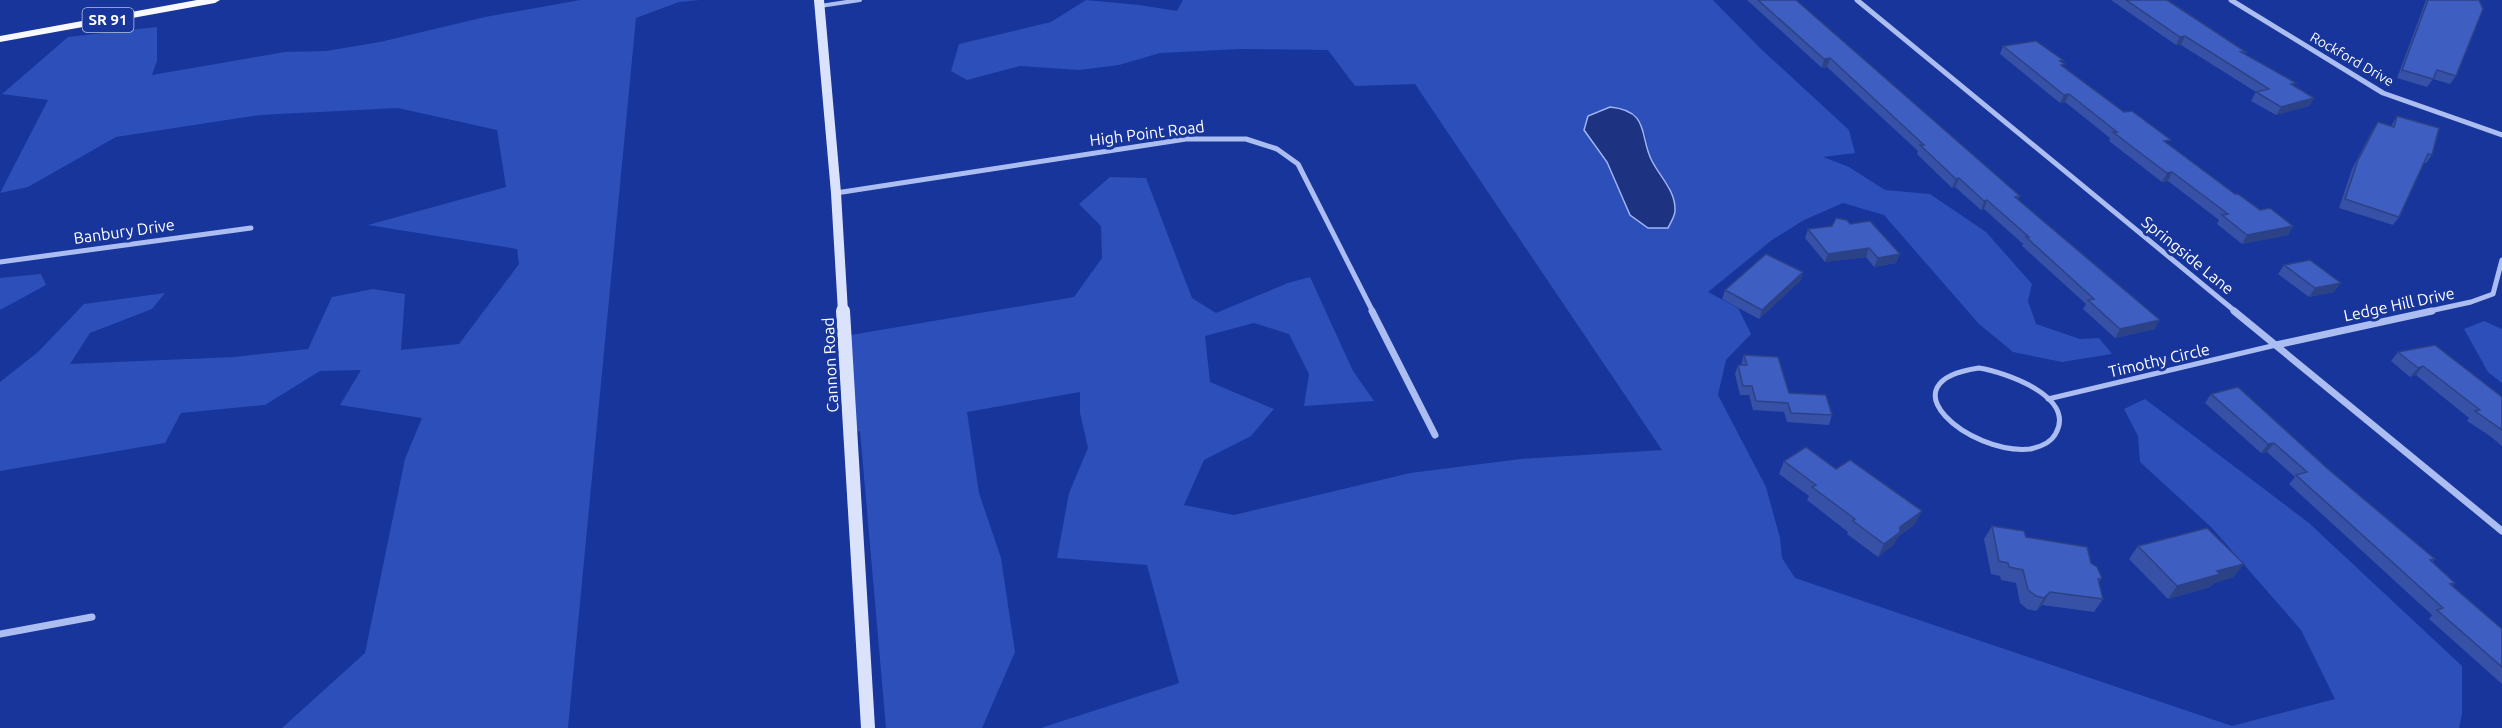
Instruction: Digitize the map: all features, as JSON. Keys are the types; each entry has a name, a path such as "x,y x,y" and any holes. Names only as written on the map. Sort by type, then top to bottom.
{"main road":[{"name":"SR 91","path":"0,39 215,0"},
{"name":"Cannon Road","path":"820,3 836,193 868,728"}],"street":[{"name":"Springside Lane","path":"1857,0 2502,531"},
{"name":"Rockford Drive","path":"2231,0 2383,93 2502,135"},
{"name":"High Point Road","path":"836,193 1186,139 1246,139 1277,149 1298,164 1435,435"},
{"name":"Banbury Drive","path":"0,262 251,228"},
{"name":"Ledge Hill Drive","path":"2276,345 2471,302 2493,294 2502,260"},
{"path":"0,634 92,617"}],"lane":[{"path":"820,3 860,0"},
{"name":"Timothy Circle","path":"2048,399 2276,345"},
{"path":"1979,368 2017,378 2035,387 2048,399 2058,413 2060,427 2055,438 2048,445 2025,450 2003,448 1982,442 1962,432 1946,418 1938,406 1935,393 1939,382 1948,374 1962,369 1979,368"}],"shaded area":[{"path":"580,0 700,0 679,2 636,18 568,728 282,728 365,653 405,459 422,418 340,405 361,370 320,371 265,405 181,413 165,443 0,471 0,382 38,352 84,304 165,293 152,309 90,333 70,364 234,357 308,349 332,297 373,289 405,294 401,350 459,344 519,264 517,249 368,225 506,187 497,130 398,108 260,115 116,137 28,187 0,193 48,100 2,94 68,37 157,27 157,61 152,75 285,52 326,51 380,42 485,17"},
{"path":"1086,0 1177,11 1183,0 1713,0 1760,48 1849,130 1855,153 1823,157 1849,167 1885,190 1930,194 1986,232 2032,284 2028,301 2036,324 2080,339 2099,338 2112,354 2062,362 2013,352 1979,324 1884,215 1843,203 1804,220 1772,240 1708,292 1738,308 1751,334 1726,360 1718,395 1766,487 1780,538 1782,558 1795,578 2232,726 2335,699 2301,630 2212,528 2140,462 2138,436 2124,409 2145,399 2309,523 2462,666 2462,714 2459,728 1041,728 1179,683 1147,565 1057,558 1069,493 1088,448 1080,413 1080,392 967,412 979,493 1001,558 1015,652 982,728 886,728 860,431 851,432 845,336 1074,297 1102,258 1101,226 1079,204 1110,177 1146,178 1192,298 1216,313 1288,283 1310,277 1353,371 1374,401 1304,406 1309,374 1289,334 1254,323 1205,336 1210,382 1274,409 1251,436 1204,460 1184,505 1234,515 1410,473 1521,459 1662,450 1415,84 1355,86 1328,50 1239,49 1160,53 1119,65 1079,70 1020,66 967,80 951,71 959,44 1051,22","holes":["1645,133 1650,159 1670,187 1622,196 1607,162 1593,144"]},
{"path":"1610,107 1623,109 1632,114 1642,126 1648,152 1667,184 1675,204 1675,213 1668,228 1648,228 1630,215 1607,162 1584,130 1588,116"},
{"path":"41,274 46,285 0,310 0,278"},
{"path":"2484,321 2502,329 2502,383 2488,372 2464,329"}],"building":[{"path":"1758,0 1796,0 2020,196 2015,197 2160,320 2120,329 2088,300 2094,299 2026,237 2029,237 1987,200 1984,201 1959,178 1956,179 1920,145 1924,145 1830,58 1824,59"},
{"path":"2126,0 2167,0 2246,52 2241,52 2296,83 2291,84 2314,98 2281,107 2256,92 2269,89 2185,36 2180,37"},
{"path":"2428,0 2479,0 2483,9 2456,76 2437,70 2433,79 2402,70"},
{"path":"2036,41 2063,60 2060,61 2065,64 2061,65 2124,112 2132,111 2171,140 2164,141 2235,194 2260,210 2270,208 2293,226 2247,235 2222,215 2228,214 2172,172 2167,173 2113,132 2117,132 2069,94 2064,95 2003,46"},
{"path":"2397,116 2439,128 2432,155 2428,154 2399,217 2345,199 2358,160 2378,122 2394,127"},
{"path":"1836,218 1847,220 1850,224 1870,221 1900,254 1878,258 1869,248 1828,254 1808,229 1832,226"},
{"path":"1766,254 1803,272 1762,310 1725,290"},
{"path":"2310,260 2341,283 2315,288 2284,265"},
{"path":"2435,345 2502,397 2502,430 2475,411 2480,410 2423,366 2418,368 2398,352"},
{"path":"1744,355 1778,357 1789,393 1826,395 1832,415 1791,413 1788,403 1756,401 1752,386 1743,386 1738,365 1747,365"},
{"path":"2238,387 2328,469 2435,559 2430,560 2455,583 2450,584 2502,629 2502,667 2437,610 2443,608 2296,475 2307,472 2274,443 2268,444 2211,394"},
{"path":"1806,447 1836,469 1850,460 1922,511 1900,527 1900,532 1884,544 1812,487 1816,485 1784,461"},
{"path":"1992,526 2024,531 2026,537 2087,547 2091,563 2097,567 2102,578 2098,579 2103,599 2050,592 2044,598 2036,596 2028,590 2023,570 2009,567 2008,563 1999,561"},
{"path":"2207,528 2244,564 2217,571 2220,574 2177,586 2138,546"}]}
